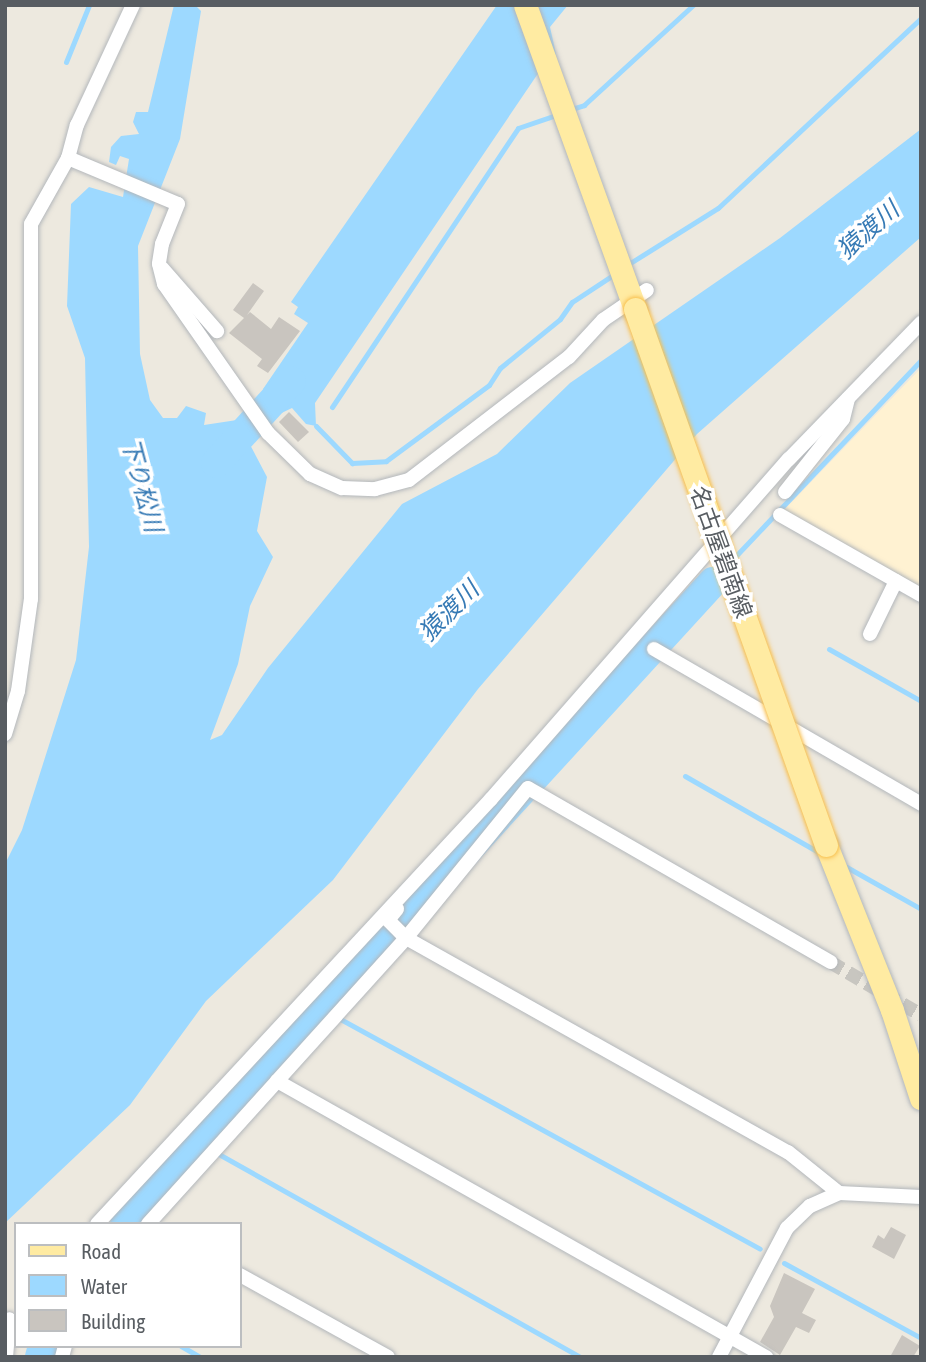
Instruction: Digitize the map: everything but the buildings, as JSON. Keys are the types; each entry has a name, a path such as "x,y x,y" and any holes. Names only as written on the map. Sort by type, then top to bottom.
{"main road":[{"name":"名古屋碧南線","path":"525,5 631,288 836,872 892,1010 921,1098"}],"street":[{"path":"5,734 18,691 31,599 31,224 74,160 77,125 133,5"},
{"path":"74,160 177,203 159,264 164,284 219,368 268,433 310,474 342,488 375,489 409,480 569,357 631,288"},
{"path":"159,264 217,331"},
{"path":"99,1222 434,860 849,397 921,323"},
{"path":"785,492 843,419 849,397"},
{"path":"780,515 921,595"},
{"path":"870,634 896,581"},
{"path":"654,649 921,804"},
{"path":"150,1222 405,938 527,788 830,962"},
{"path":"434,860 430,874 387,920 405,938 789,1152 839,1193"},
{"path":"277,1081 766,1357"},
{"path":"719,1357 787,1228 810,1206 839,1193 921,1197"},
{"path":"242,1276 388,1357"},
{"path":"6,1357 10,1318"}],"shaded area":[{"path":"921,368 921,587 784,510"}],"water":[{"path":"174,5 195,5 201,11 180,139 138,246 140,354 150,400 163,418 177,418 186,406 206,413 204,425 237,420 267,477 257,531 273,557 250,606 238,664 210,740 222,735 268,668 402,504 497,454 570,383 780,238 921,129 921,237 697,434 478,689 333,880 206,1001 130,1105 5,1223 5,864 22,830 76,660 89,547 85,358 67,306 71,204 89,187 123,197 129,159 120,156 116,165 109,162 111,147 121,136 139,134 133,122 136,112 148,112"},
{"path":"497,5 568,5 550,27 556,54 537,75 315,403 316,426 306,424 292,408 269,419 259,402 267,396 263,389 308,323 294,314 298,307 291,302"}],"waterway":[{"path":"66,62 89,5"},
{"path":"568,110 584,105 693,5"},
{"path":"627,265 718,208 921,18"},
{"path":"332,407 518,128 559,114"},
{"path":"316,426 352,463 386,461 489,385 500,368 560,319 572,302 616,273"},
{"path":"731,561 921,360"},
{"path":"216,463 291,381"},
{"path":"713,582 722,571"},
{"path":"127,1222 713,582"},
{"path":"829,649 921,701"},
{"path":"685,776 822,854"},
{"path":"843,865 921,909"},
{"path":"322,1009 760,1249"},
{"path":"199,1143 581,1357"},
{"path":"784,1263 921,1338"},
{"path":"40,1357 42,1348"},
{"path":"184,1348 200,1357"}],"tunnel":[{"path":"830,962 921,1015"}],"water label":[{"name":"猿渡川","path":"868,230"},
{"name":"下り松川","path":"142,485"},
{"name":"猿渡川","path":"449,611"}]}
